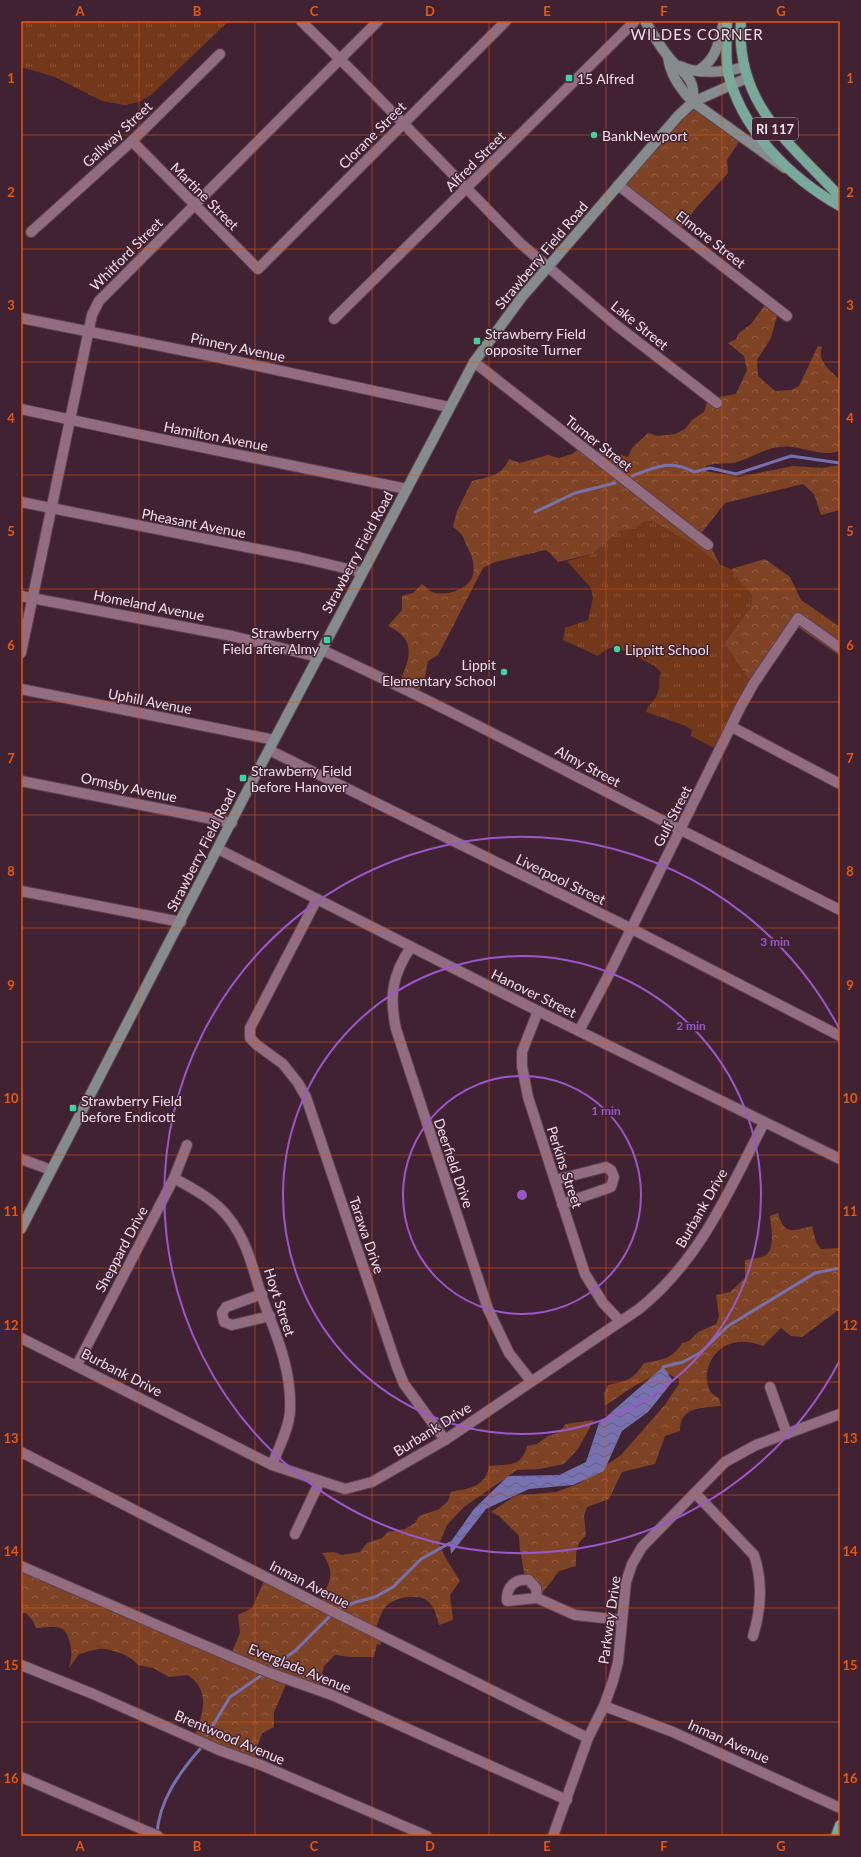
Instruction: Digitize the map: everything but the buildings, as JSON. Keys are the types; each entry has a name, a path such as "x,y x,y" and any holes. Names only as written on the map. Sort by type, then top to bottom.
{"main road":[{"name":"RI 117","path":"726,21 728,72 740,105 765,143 795,175 826,198 840,206"},
{"name":"RI 117","path":"741,21 744,67 747,78 761,108 773,126 822,180 840,197"},
{"path":"836,1836 840,1825"}],"street":[{"name":"Lake Street","path":"301,21 340,59 466,190 520,243 616,325 716,403"},
{"name":"Whitford Street","path":"21,653 95,309 103,294 378,21"},
{"name":"Clorane Street","path":"258,269 506,21"},
{"name":"Alfred Street","path":"334,319 635,21"},
{"path":"644,21 668,57 686,70 728,72 744,67"},
{"path":"699,70 707,65 716,53 726,21"},
{"name":"Gallway Street","path":"31,232 132,141 220,54"},
{"path":"668,57 672,73 686,95 693,102 760,152 795,175"},
{"path":"677,64 689,78 694,90 693,102"},
{"name":"Strawberry Field Road","path":"21,1229 274,740 474,362 512,309 668,126 693,102 747,78"},
{"name":"Martine Street","path":"132,141 258,269"},
{"name":"Elmore Street","path":"618,185 787,316"},
{"name":"Pinnery Avenue","path":"21,318 221,358 449,407"},
{"name":"Turner Street","path":"474,362 708,545"},
{"name":"Hamilton Avenue","path":"21,409 406,489"},
{"name":"Pheasant Avenue","path":"21,502 302,558 362,572"},
{"name":"Homeland Avenue","path":"21,596 320,653"},
{"name":"Gulf Street","path":"579,1031 632,929 754,683 798,618 840,648"},
{"name":"Almy Street","path":"320,653 378,675 840,910"},
{"name":"Uphill Avenue","path":"21,689 274,740"},
{"path":"732,727 840,784"},
{"name":"Liverpool Street","path":"269,750 632,929 840,1036"},
{"name":"Ormsby Avenue","path":"21,781 232,823"},
{"name":"Hanover Street","path":"218,849 538,1011 840,1159"},
{"path":"21,891 181,922"},
{"name":"Tarawa Drive","path":"317,899 250,1028 250,1038 283,1064 298,1083 306,1097 376,1310 397,1367 404,1384 445,1440"},
{"name":"Deerfield Drive","path":"411,947 400,966 391,995 396,1029 488,1308 507,1349 530,1381"},
{"name":"Perkins Street","path":"538,1011 523,1049 522,1066 530,1106 579,1258 590,1285 608,1309 620,1321"},
{"name":"Burbank Drive","path":"21,1338 272,1465 345,1488 372,1482 445,1440 620,1321 658,1293 692,1254 709,1228 764,1123"},
{"name":"Sheppard Drive","path":"77,1365 174,1178 187,1145"},
{"path":"21,1159 51,1170"},
{"path":"555,1180 606,1167 611,1170 614,1177 611,1187 562,1204"},
{"name":"Hoyt Street","path":"174,1178 208,1198 228,1216 243,1241 256,1273 286,1366 290,1396 289,1419 272,1465"},
{"path":"262,1294 226,1307 222,1313 224,1322 232,1325 270,1316"},
{"path":"770,1387 787,1434"},
{"name":"Parkway Drive","path":"553,1836 588,1738 604,1706 618,1662 626,1582 632,1564 642,1547 725,1462 756,1445 840,1414"},
{"name":"Inman Avenue","path":"21,1452 334,1612 588,1738"},
{"path":"295,1534 320,1481"},
{"path":"695,1493 754,1555 758,1568 760,1602 753,1636"},
{"name":"Everglade Avenue","path":"21,1566 270,1673 332,1696 566,1800"},
{"path":"537,1598 575,1615 622,1620"},
{"name":"Brentwood Avenue","path":"21,1665 93,1694 219,1750 261,1765 427,1836"},
{"name":"Inman Avenue","path":"604,1706 674,1732 840,1808"},
{"path":"21,1778 158,1836"}],"green space":[{"path":"21,21 229,21 151,95 139,102 125,105 102,101 55,77 21,67"},
{"path":"697,97 741,139 727,160 728,173 695,209 679,231 619,182"},
{"path":"767,302 778,312 771,338 757,360 758,376 775,391 791,390 799,386 818,346 822,347 822,361 838,378 840,377 840,450 823,453 784,446 765,451 736,462 706,466 705,471 739,477 793,466 822,468 840,465 840,510 821,515 814,494 803,484 725,503 699,536 710,545 720,565 691,543 652,521 643,522 636,529 619,531 592,554 558,562 545,550 495,562 483,568 438,655 428,661 425,677 417,695 398,685 408,659 408,644 398,632 388,626 402,610 402,596 413,593 422,584 432,592 443,594 450,593 467,585 473,575 474,571 472,557 464,538 453,527 457,511 472,481 490,477 499,473 509,459 520,463 548,455 559,458 572,454 581,447 590,454 601,450 628,457 632,448 648,433 658,436 675,434 685,429 692,420 704,412 708,399 736,394 747,370 744,356 728,343 736,339 739,333 751,324"},
{"path":"652,521 691,543 720,565 731,569 738,578 737,579 752,595 751,607 724,643 752,684 718,750 691,736 692,730 686,726 646,712 656,697 659,689 659,678 661,673 655,666 616,647 607,649 598,656 563,640 565,628 588,620 593,598 591,588 567,561 592,554 619,531 636,529 643,522"},
{"path":"765,559 790,577 801,600 840,627 840,656 795,625 752,684 724,643 751,607 752,595 737,579 738,578 731,569"},
{"path":"778,1213 780,1220 786,1229 794,1230 812,1226 816,1242 821,1249 840,1248 840,1311 837,1311 802,1337 791,1336 781,1328 763,1346 745,1342 730,1344 718,1351 711,1361 707,1372 707,1383 711,1392 719,1398 721,1406 700,1408 688,1413 681,1423 680,1431 665,1436 655,1464 622,1472 609,1499 587,1507 584,1516 586,1536 578,1545 576,1553 576,1566 559,1571 540,1596 527,1588 519,1536 499,1516 491,1512 515,1496 556,1492 580,1483 621,1455 664,1406 679,1384 679,1379 667,1374 652,1377 643,1381 605,1406 604,1393 608,1385 629,1379 644,1363 661,1360 671,1356 682,1343 689,1341 698,1332 716,1324 719,1316 716,1295 730,1292 745,1278 745,1260 762,1257 768,1253 772,1238 770,1216"},
{"path":"594,1420 578,1449 564,1464 540,1469 517,1470 464,1507 447,1525 439,1544 460,1581 450,1595 453,1620 439,1625 433,1608 427,1600 422,1598 404,1598 395,1600 387,1605 375,1630 383,1638 380,1645 377,1644 374,1657 335,1655 324,1666 318,1691 288,1680 274,1712 274,1727 262,1733 253,1760 195,1736 202,1712 203,1696 195,1682 188,1675 169,1677 153,1668 138,1665 122,1654 104,1649 79,1654 69,1668 71,1650 68,1636 65,1632 58,1627 36,1628 33,1621 26,1613 21,1613 21,1565 232,1652 240,1633 238,1615 252,1608 265,1579 321,1601 330,1577 329,1566 322,1553 334,1552 342,1555 360,1552 367,1543 382,1538 388,1532 405,1529 415,1523 419,1516 439,1509 448,1501 451,1492 471,1488 481,1482 487,1473 489,1466 513,1464 522,1458 527,1446 537,1444 548,1436 558,1433 566,1424"}],"water":[{"path":"663,1367 673,1381 648,1412 622,1431 604,1471 573,1485 529,1489 486,1509 451,1554 450,1543 474,1509 508,1476 559,1475 586,1462 599,1423"}],"waterway":[{"path":"632,476 656,467 670,465 686,468 694,472 710,468 736,474 791,456 840,463"},
{"path":"535,512 575,493 615,483"},
{"path":"663,1367 683,1362 700,1353 728,1326 815,1273 840,1268"},
{"path":"336,1610 356,1602 375,1597 393,1587 421,1559 450,1543"},
{"path":"269,1669 295,1651 332,1614"},
{"path":"207,1735 230,1697 265,1673"},
{"path":"157,1834 162,1810 171,1788 200,1749"}],"place":[{"name":"15 Alfred","path":"569,78"},
{"name":"BankNewport","path":"594,135"},
{"name":"Strawberry Field opposite Turner","path":"477,341"},
{"name":"Strawberry Field after Almy","path":"327,640"},
{"name":"Lippitt School","path":"617,649"},
{"name":"Lippit Elementary School","path":"504,672"},
{"name":"Strawberry Field before Hanover","path":"243,778"},
{"name":"Strawberry Field before Endicott","path":"73,1108"}],"district":[{"name":"WILDES CORNER","path":"697,34"}]}
